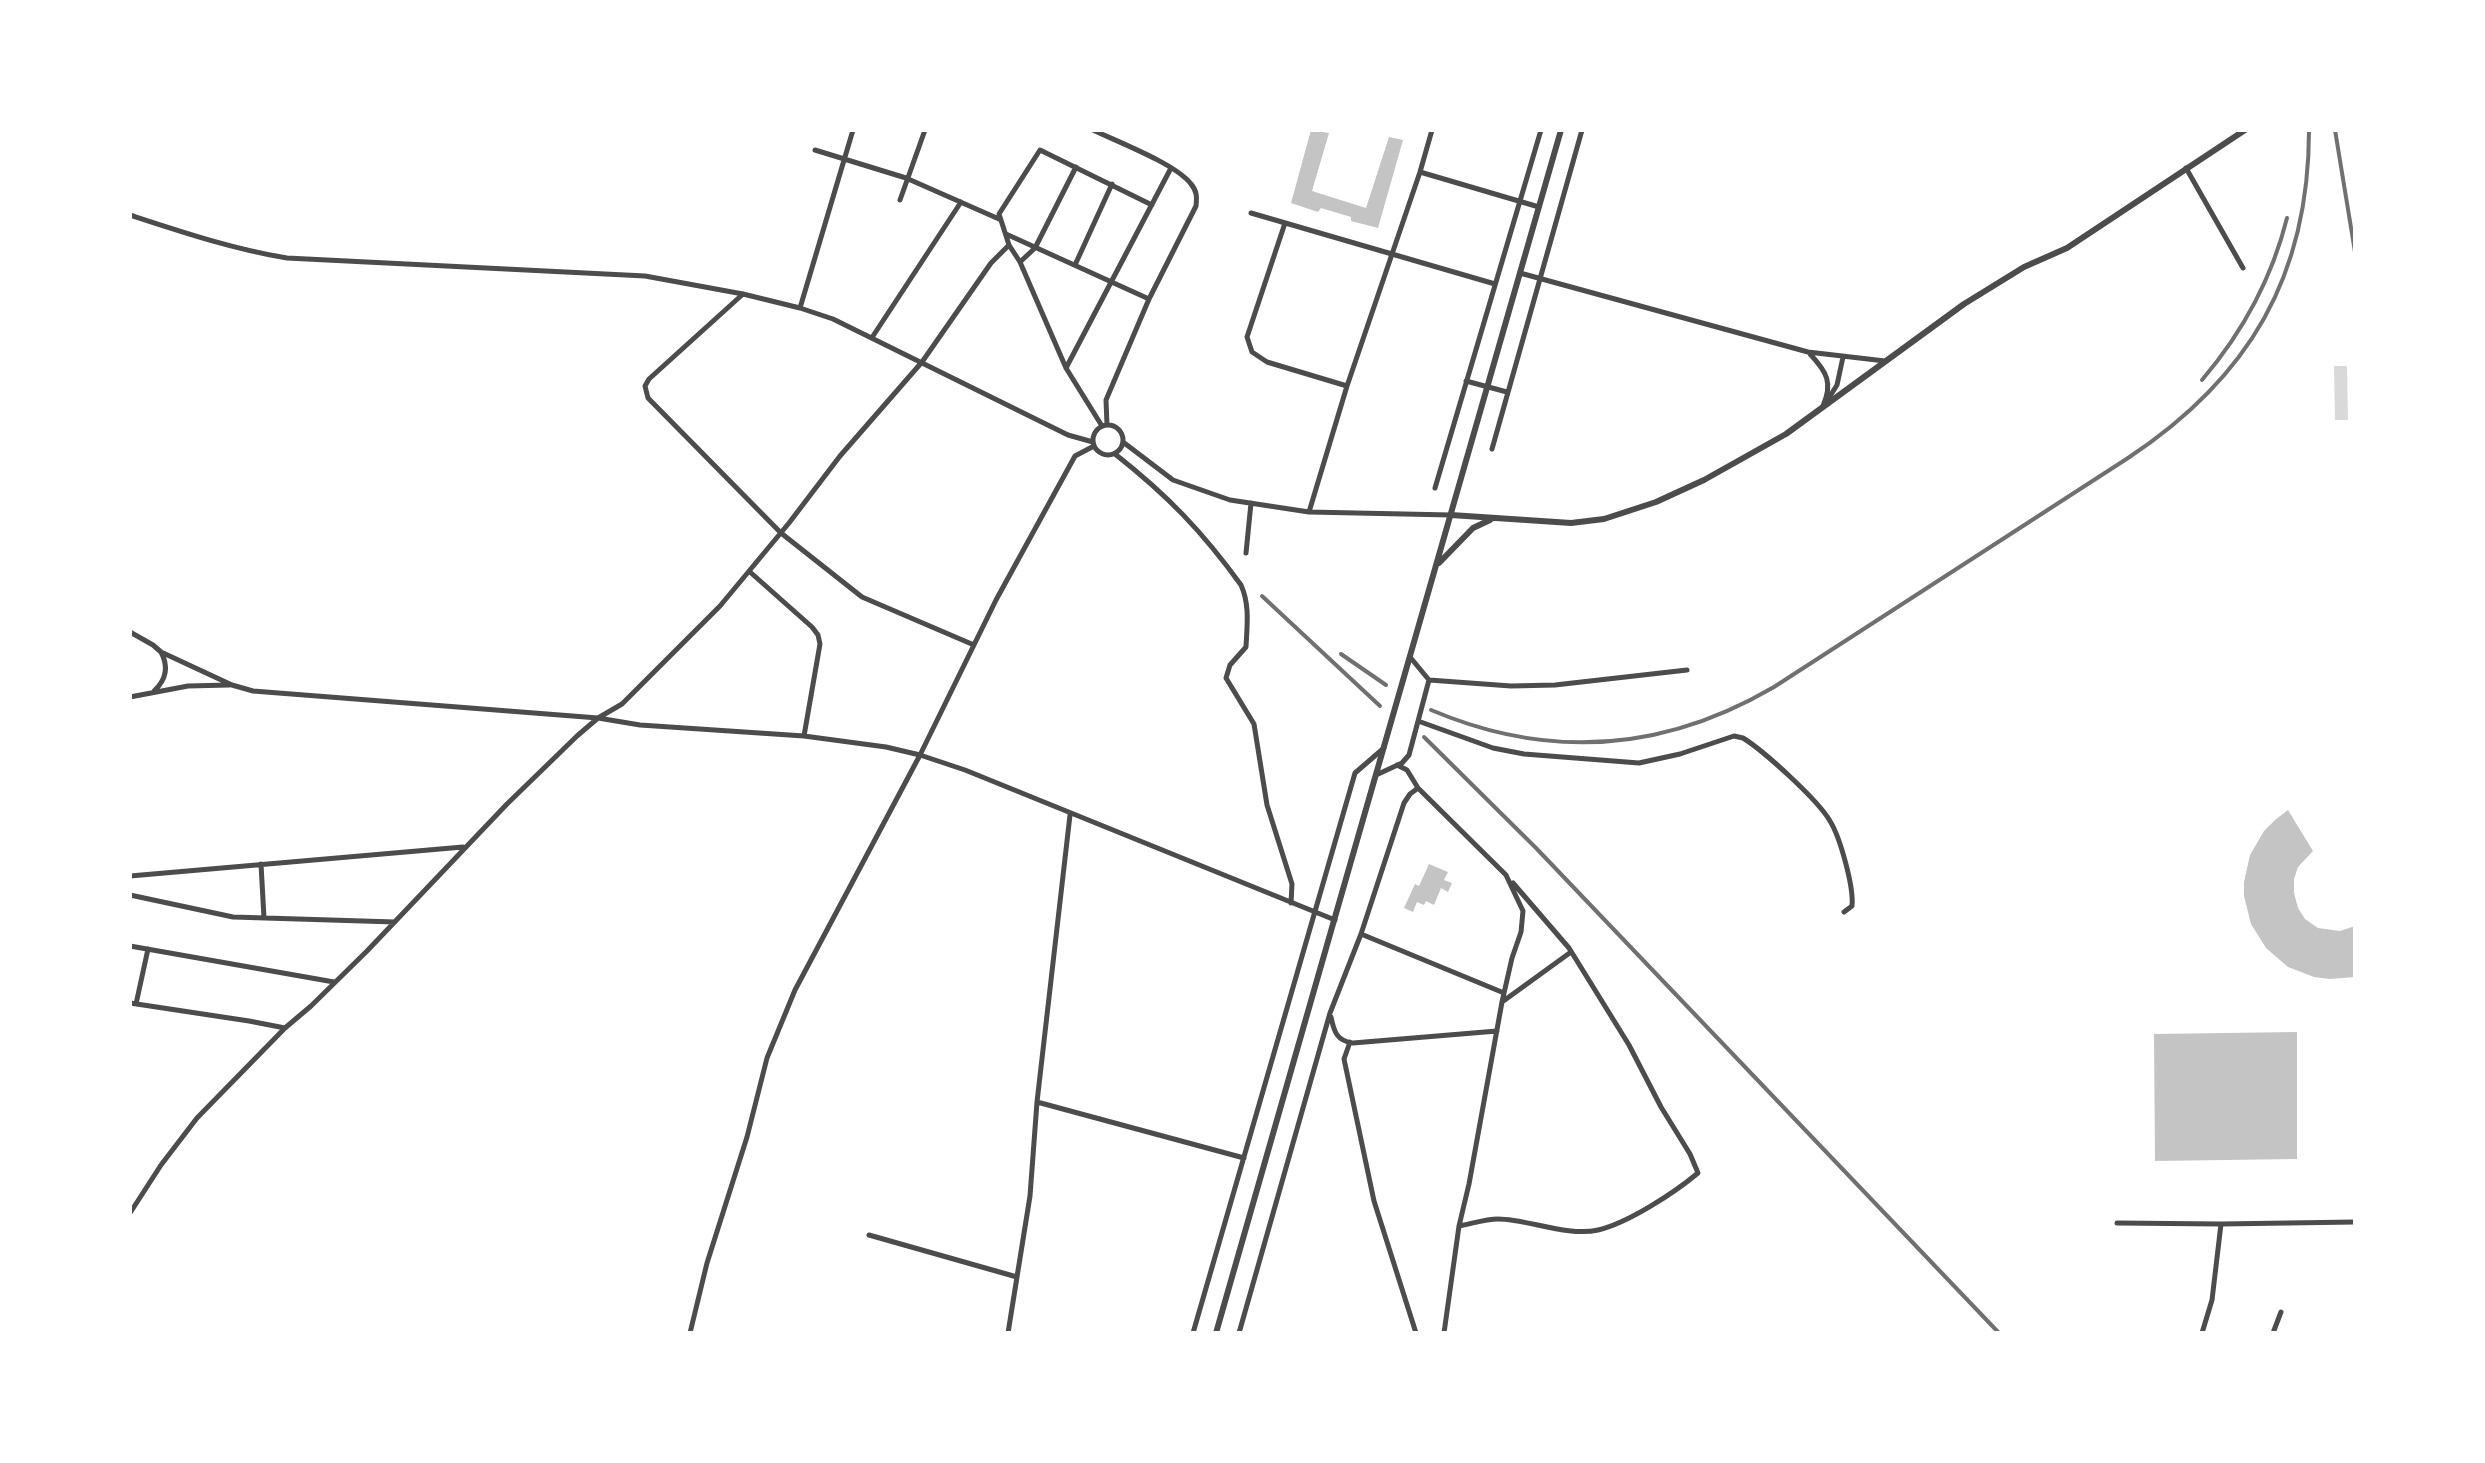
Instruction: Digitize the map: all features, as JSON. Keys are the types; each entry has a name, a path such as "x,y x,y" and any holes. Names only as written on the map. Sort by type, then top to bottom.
{"street":[{"path":"800,308 853,130"},
{"path":"900,200 925,130"},
{"path":"1093,130 1170,168 1192,185 1197,195 1196,206 1149,299 1106,400 1105,426"},
{"path":"1309,512 1346,386 1432,130"},
{"path":"1434,488 1540,130"},
{"path":"1216,1333 1562,130"},
{"path":"1492,450 1582,130"},
{"path":"1123,442 1173,480 1230,500 1309,512 1571,523 1604,520 1704,480 1786,434 1964,304 2024,267 2067,248 2245,130"},
{"path":"815,150 906,178 1000,217"},
{"path":"1105,426 1066,368 1000,217 1040,150 1152,204"},
{"path":"1020,262 1036,248 1076,167"},
{"path":"1066,368 1170,168"},
{"path":"2186,168 2244,268"},
{"path":"1420,172 1539,206"},
{"path":"1074,264 1112,184"},
{"path":"873,336 961,202"},
{"path":"1251,212 1495,284"},
{"path":"130,215 234,247 286,258 645,276 743,294 800,308 873,336 1093,444 1101,454 1115,454 1198,528 1245,593 1246,648 1230,665 1226,678 1254,724 1267,806 1292,884 1291,903"},
{"path":"1285,223 1246,337 1252,352 1267,362 1346,386"},
{"path":"1005,234 1149,299"},
{"path":"130,1213 198,1118 285,1028 563,750 598,718 622,704 720,606 840,456 922,362 991,263 1009,245"},
{"path":"1520,273 1808,352 1885,360"},
{"path":"743,294 649,379 648,398 781,533 862,598 974,645"},
{"path":"1808,352 1821,367 1829,386 1822,407"},
{"path":"1822,407 1837,385 1843,358"},
{"path":"1466,380 1507,392"},
{"path":"690,1333 748,1138 767,1058 795,990 920,755 996,600 1075,456 1093,444 1095,433 1105,426 1117,428 1122,437 1122,447 1115,454"},
{"path":"1246,553 1250,503"},
{"path":"1437,566 1473,528 1491,519"},
{"path":"750,572 818,635 820,644 804,736"},
{"path":"130,632 154,645 164,657 166,672 152,693"},
{"path":"130,642 144,641"},
{"path":"160,652 232,686"},
{"path":"1410,657 1428,680 1511,686 1687,670"},
{"path":"1376,775 1402,763 1410,754 1428,680"},
{"path":"131,696 188,686 232,686 271,694 598,718 886,747 964,770 1335,920"},
{"path":"1418,721 1524,754 1639,763 1734,736 1742,738 1783,771 1830,820 1852,888 1852,906 1844,912"},
{"path":"1194,1333 1355,772 1384,748"},
{"path":"1397,765 1407,770 1418,788 1506,875 1571,952 1628,1045 1698,1173 1635,1214 1596,1231 1497,1220 1459,1226"},
{"path":"1239,1333 1330,1013 1404,803 1418,788"},
{"path":"1008,1333 1030,1196 1070,814"},
{"path":"130,876 466,847"},
{"path":"261,864 264,918"},
{"path":"1444,1333 1459,1226 1502,1002 1521,932 1523,911 1506,875"},
{"path":"130,895 233,917 395,922"},
{"path":"1361,934 1504,993"},
{"path":"130,946 335,982"},
{"path":"148,950 133,1004 285,1028"},
{"path":"1502,1002 1571,952"},
{"path":"1330,1013 1338,1037 1350,1042 1497,1031"},
{"path":"1350,1042 1344,1059 1374,1201 1416,1333"},
{"path":"1038,1102 1244,1158"},
{"path":"2117,1223 2355,1222"},
{"path":"2202,1333 2212,1300 2220,1224"},
{"path":"869,1235 1017,1277"},
{"path":"2273,1333 2282,1312"}],"shaded area":[{"path":"2334,366 2347,366 2348,420 2335,420"}],"building":[{"path":"1311,130 1329,133 1312,191 1366,208 1389,137 1403,140 1378,228 1321,208 1318,212 1291,203"},
{"path":"2288,810 2313,851 2298,867 2294,879 2298,908 2318,928 2340,931 2355,926 2355,977 2314,977 2288,967 2266,948 2251,924 2244,896 2250,855 2264,831"},
{"path":"1429,864 1448,872 1444,880 1452,883 1448,892 1441,888 1434,905 1417,902 1413,912 1404,908 1415,884 1419,886"},
{"path":"2297,1032 2297,1159 2155,1161 2154,1034"}],"railway":[{"path":"1431,710 1519,737 1562,742 1605,742 1690,725 1774,687 2128,458 2207,394 2264,319 2284,277 2298,232 2309,130"},
{"path":"2335,130 2355,252"},
{"path":"2202,380 2254,304 2287,218"},
{"path":"1262,596 1380,706"},
{"path":"1341,654 1386,685"},
{"path":"1424,737 1536,848 1999,1333"}]}
